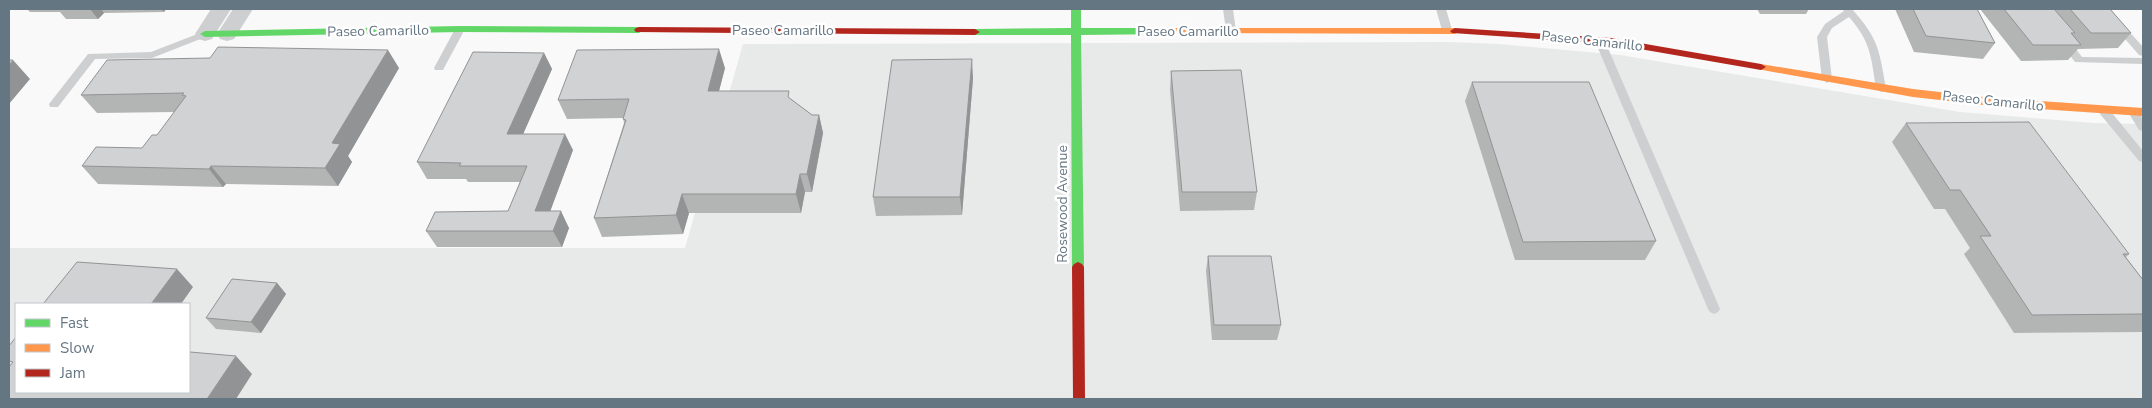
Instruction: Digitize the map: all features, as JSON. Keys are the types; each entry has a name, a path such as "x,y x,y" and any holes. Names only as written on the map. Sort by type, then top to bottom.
{"street":[{"path":"205,34 221,9"},
{"path":"227,34 243,9"},
{"name":"Rosewood Avenue","path":"1076,9 1079,399"},
{"name":"Paseo Camarillo","path":"205,34 460,29 1076,32 1447,30 1600,41 1692,54 1881,88 1993,102 2138,112"}],"lane":[{"path":"1228,9 1231,31"},
{"path":"1440,9 1447,30"},
{"path":"2104,9 2143,53"},
{"path":"1827,79 1822,37 1828,26 1848,10 1864,28 1874,47 1881,88"},
{"path":"440,68 460,29"},
{"path":"2055,31 2079,60 2143,61"},
{"path":"54,104 92,56 152,55 205,34"},
{"path":"1600,41 1714,309"},
{"path":"2104,111 2143,158"},
{"path":"2138,112 2143,127"}],"shaded area":[{"path":"1449,42 1499,44 1620,55 1960,112 2094,123 2143,124 2143,399 9,399 9,248 685,248 743,44"}],"building":[{"path":"1913,9 1977,9 1995,43 1926,36"},
{"path":"2004,9 2054,9 2075,33 2071,33 2081,45 2033,45"},
{"path":"2070,9 2110,9 2131,33 2091,33"},
{"path":"218,47 388,50 332,143 340,144 325,168 211,166 209,169 82,166 96,147 142,148 152,135 157,135 186,96 182,95 184,93 81,95 107,60 210,58"},
{"path":"719,49 708,91 789,91 788,97 812,115 819,115 807,174 800,174 796,194 682,194 676,215 594,218 626,120 623,119 629,99 558,100 577,50"},
{"path":"473,52 544,53 507,134 565,134 535,211 561,211 553,231 426,231 435,212 508,211 527,166 459,166 461,163 417,162"},
{"path":"972,59 960,197 873,197 892,60"},
{"path":"1241,70 1257,192 1182,192 1171,71"},
{"path":"1472,82 1589,82 1656,241 1523,242"},
{"path":"2029,122 2129,254 2123,254 2143,280 2143,314 2032,315 1980,236 1991,236 1960,190 1950,190 1906,123"},
{"path":"1208,256 1271,256 1281,325 1214,325"},
{"path":"77,262 177,269 152,303 44,303"},
{"path":"232,279 277,283 251,322 206,318"},
{"path":"15,338 15,393 190,393 190,352 236,356 207,399 9,399 9,367 13,362 9,361 9,346"}],"traffic: fast":[{"path":"1076,9 1078,267"},
{"path":"205,34 460,29 639,30"},
{"path":"975,32 1172,31"}],"traffic: slow":[{"path":"1172,31 1455,31"},
{"path":"1761,67 1913,93 1993,102 2143,112"}],"traffic: jam":[{"path":"639,30 975,32"},
{"path":"1455,31 1611,41 1761,67"},
{"path":"1078,267 1079,399"}]}
